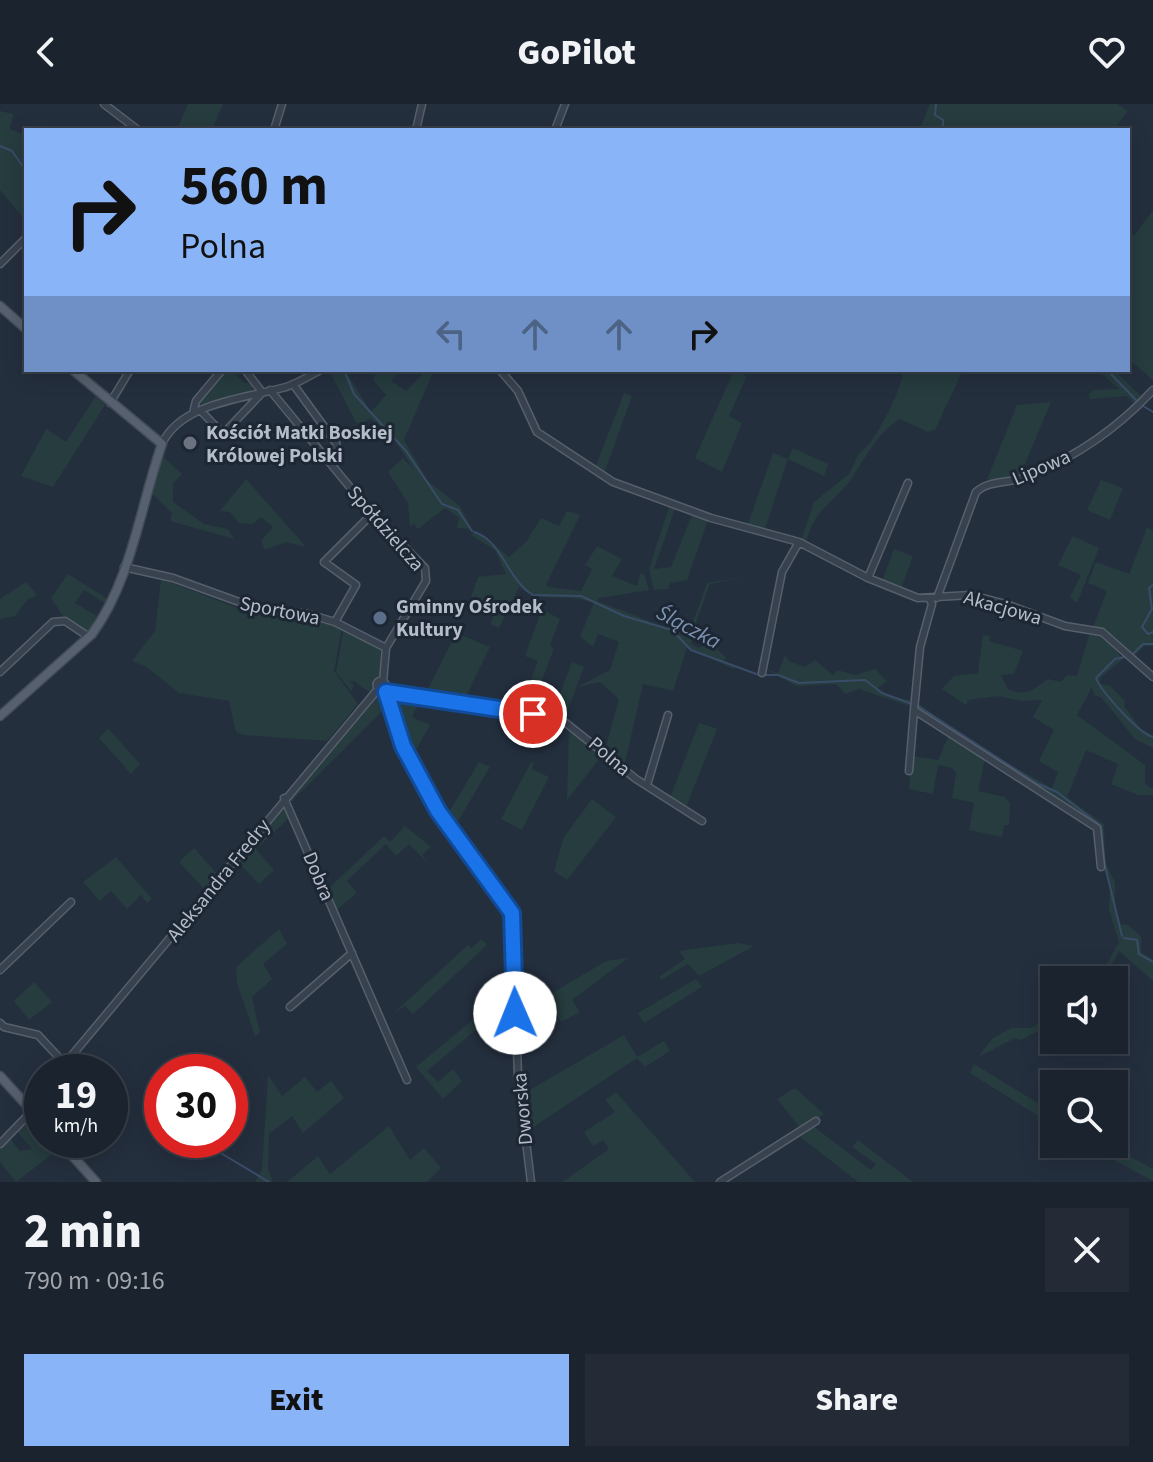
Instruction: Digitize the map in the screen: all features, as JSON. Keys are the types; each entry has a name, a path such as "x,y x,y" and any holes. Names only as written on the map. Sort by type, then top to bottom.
{"main road":[{"path":"0,306 24,327"},
{"path":"0,716 89,637 113,601 162,444 75,372"},
{"path":"0,1076 24,1102"},
{"path":"74,1158 96,1182"}],"street":[{"path":"104,104 135,128"},
{"path":"275,128 282,104"},
{"path":"416,128 422,104"},
{"path":"556,128 565,104"},
{"path":"0,264 24,240"},
{"path":"110,403 129,372"},
{"path":"197,412 198,400 220,372"},
{"name":"Spółdzielcza","path":"247,372 427,574 386,648 383,688"},
{"path":"162,444 177,425 197,412 293,384 316,372"},
{"name":"Akacjowa","path":"502,372 518,391 537,432 596,473 669,504 799,542 900,592 933,599 954,594 971,595 1065,626 1102,632 1126,657 1153,677"},
{"path":"293,384 336,443 338,451 330,462"},
{"name":"Lipowa","path":"933,599 976,492 983,486 1015,482 1031,476 1090,444 1153,390"},
{"path":"197,412 223,434 266,391"},
{"path":"868,578 908,483"},
{"path":"335,622 356,585 324,562 372,514"},
{"path":"762,673 782,572 799,542"},
{"name":"Sportowa","path":"124,567 173,578 253,607 308,614 335,622 386,648"},
{"path":"909,771 920,647 933,599"},
{"path":"0,672 53,622 65,621 89,637"},
{"name":"Polna","path":"383,688 504,708 566,723 686,814 702,821"},
{"name":"Aleksandra Fredry","path":"74,1054 151,964 284,798 383,688"},
{"name":"Dworska","path":"383,688 403,746 438,811 512,913 518,1076 531,1182"},
{"path":"914,710 1089,820 1099,834 1101,867"},
{"name":"Polna","path":"647,785 668,715"},
{"name":"Dobra","path":"284,798 407,1080"},
{"path":"0,970 71,902"},
{"path":"290,1007 352,953"},
{"path":"0,1023 4,1027 38,1035 56,1054"},
{"path":"0,1144 24,1116"},
{"path":"720,1182 816,1121"}],"green space":[{"path":"188,104 223,104 213,128 177,128"},
{"path":"930,104 1117,104 1128,111 1115,128 920,128"},
{"path":"0,111 13,114 10,129 24,133 24,219 0,190"},
{"path":"1153,210 1153,380 1130,361 1130,233 1134,236"},
{"path":"223,372 236,372 235,374 245,383 252,383 252,391 201,405 200,401"},
{"path":"330,372 346,372 371,412 386,395 373,380 376,372 400,372 391,381 406,391 424,372 433,372 404,440 428,481 460,506 472,529 457,528 459,518 445,508 418,529 414,524 410,527 408,503 388,472 403,458 414,470 394,439 389,439 391,436 370,418 361,426 355,421"},
{"path":"733,372 747,376 729,416 742,423 722,472 695,458"},
{"path":"903,372 962,372 935,430 928,432 900,419 891,426 877,440 849,482 819,515 806,542 801,540 814,502 849,474 859,453 872,440 887,416"},
{"path":"1099,372 1116,372 1142,397 1135,404 1127,396 1091,399 1088,395 1094,390 1119,389"},
{"path":"624,393 632,396 604,474 595,468"},
{"path":"96,396 105,405 53,487 21,476 46,429 66,442"},
{"path":"1051,402 1019,478 987,480 1017,405"},
{"path":"793,448 828,464 824,476 788,459"},
{"path":"773,453 788,459 765,529 748,524"},
{"path":"162,456 182,474 173,484 173,502 204,524 228,529 234,539 170,521 172,513 151,492"},
{"path":"246,479 306,547 286,542 265,550 261,541 273,527 261,517 253,524 239,523 230,512 220,511"},
{"path":"1101,480 1123,488 1110,520 1087,510"},
{"path":"669,507 675,509 654,569 671,567 692,515 708,520 687,580 670,583 668,589 654,590 649,569"},
{"path":"567,511 580,515 546,585 549,587 581,591 592,569 585,565 597,546 622,559 612,576 637,586 640,574 644,574 649,590 599,598 597,601 688,636 707,583 751,576 710,584 696,622 700,633 695,632 691,644 699,648 708,642 726,657 724,662 738,667 734,669 687,648 673,691 643,684 624,767 605,750 619,699 600,682 577,687 610,670 619,642 598,634 593,647 580,636 594,603 575,598 536,596 519,587 499,628 490,624 497,608 471,597 478,577 506,574 495,550 471,535 476,531 509,557 526,542 541,518 559,526"},
{"path":"1147,528 1153,530 1153,646 1144,646 1132,658 1113,636 1093,627 1107,591 1088,583 1096,562 1129,574"},
{"path":"1073,536 1099,548 1077,603 1070,597 1081,575 1058,565"},
{"path":"894,549 913,556 901,589 882,581"},
{"path":"68,574 108,599 106,604 84,590 75,603 99,617 88,633 65,619 51,598"},
{"path":"161,579 243,610 245,607 248,613 252,610 253,613 268,613 270,617 275,613 275,616 310,618 342,628 334,671 358,704 327,741 236,732 229,701 179,693 148,668 132,661 155,631"},
{"path":"26,582 37,595 27,600 15,616 0,619 0,599"},
{"path":"542,609 560,619 550,645 554,648 530,712 520,710 538,661 525,656"},
{"path":"344,628 381,650 380,676 370,693 354,681 350,682 354,686 351,691 336,672"},
{"path":"1090,632 1106,638 1123,659 1100,678 1100,684 1110,686 1125,701 1124,706 1141,729 1153,735 1153,748 1135,739 1102,698 1094,695 1092,687 1077,715 1145,765 1145,784 1153,789 1153,795 1138,795 1111,784 1118,764 1086,750 1067,797 1104,824 1105,861 1115,883 1115,905 1121,925 1126,924 1141,936 1141,952 1153,959 1153,981 1119,951 1111,966 1106,966 1119,942 1109,910 1110,886 1100,859 1097,825 917,710 916,702 979,747 1052,788 1058,772 1039,761 1054,730 1033,717 1042,700 1022,701 998,696 968,700 966,705 942,689 954,676 978,673 983,635 990,636 989,641 1023,651 1014,674 1001,675 1008,689 1025,692 1048,679 1061,682 1067,675 1077,676"},
{"path":"456,633 490,647 464,700 424,697"},
{"path":"785,655 789,661 805,667 815,660 833,675 837,670 855,675 875,669 887,681 878,688 887,695 914,701 912,707 859,689 845,694 836,684 796,686 766,669 778,673"},
{"path":"572,662 584,667 564,721 551,717"},
{"path":"379,693 383,694 386,707 290,803 288,799"},
{"path":"390,695 420,700 412,717 430,725 413,755 401,733"},
{"path":"699,723 717,729 685,810 669,800"},
{"path":"108,728 140,764 131,774 99,738"},
{"path":"569,729 604,753 567,800"},
{"path":"949,735 985,759 978,791 1005,797 1010,803 1009,825 1004,825 1002,837 969,830 974,803 952,798 956,773 952,768 938,765 933,794 909,789 912,756 938,760"},
{"path":"479,762 490,767 453,830 445,819"},
{"path":"531,762 534,763 532,769 549,777 522,830 501,819"},
{"path":"592,799 616,817 567,880 554,871 564,837"},
{"path":"284,804 291,816 256,849 274,870 259,884 238,862"},
{"path":"405,826 431,847 422,855 430,865 409,844 396,856 386,844 347,881 357,893 336,910 327,890 384,836 390,842"},
{"path":"194,848 217,874 205,890 179,862"},
{"path":"116,857 152,899 147,903 141,895 127,909 111,891 100,901 83,882"},
{"path":"279,929 287,944 263,964 272,979 252,997 260,1033 255,1036 237,983 236,967"},
{"path":"482,939 487,945 413,1014 405,1006 394,1013 468,945 471,948"},
{"path":"738,943 754,946 699,976 688,964 661,980 659,977 685,959 679,951"},
{"path":"628,958 572,1000 580,1012 561,1022 554,1009 517,1031 517,1014 606,961"},
{"path":"696,979 702,987 644,1023 638,1013"},
{"path":"34,982 52,1002 29,1020 14,1001"},
{"path":"512,987 512,1007 491,1025 486,1021 427,1071 438,1082 453,1069 462,1081 443,1099 416,1067"},
{"path":"1040,1023 1040,1030 1021,1040 1015,1038 978,1057 993,1038 1012,1028 1030,1028"},
{"path":"624,1035 637,1057 664,1041 670,1051 645,1067 637,1058 526,1132 523,1094"},
{"path":"974,1064 1040,1104 1040,1117 970,1073"},
{"path":"268,1075 282,1096 305,1077 317,1092 331,1081 344,1098 303,1133 292,1116 269,1134 268,1169 273,1182 255,1182 262,1169"},
{"path":"795,1088 824,1114 801,1129 777,1099"},
{"path":"616,1092 695,1182 562,1182 609,1149 603,1140 593,1146 584,1132 615,1112 605,1100"},
{"path":"24,1125 24,1139 17,1131"},
{"path":"389,1126 410,1160 424,1148 441,1168 427,1182 287,1182 318,1156 330,1174"},
{"path":"813,1126 871,1170 876,1164 852,1147 858,1140 913,1182 858,1182 798,1135"},
{"path":"10,1138 20,1151 24,1150 24,1158 47,1158 16,1182 0,1162 0,1149"},
{"path":"1128,1155 1153,1169 1153,1181 1109,1158 1128,1158"}],"waterway":[{"path":"936,104 935,115 943,120 943,128"},
{"name":"Ślączka","path":"0,146 12,151 24,168"},
{"name":"Ślączka","path":"345,372 354,394 406,451 442,504 458,510 472,531"},
{"path":"1109,372 1137,401"},
{"path":"1143,406 1153,412"},
{"name":"Ślączka","path":"474,532 492,543 516,579 533,595 581,596 624,616 672,630 691,650 759,675 778,675 799,683 865,680 882,693 912,704"},
{"path":"1153,585 1149,588 1152,609 1142,627 1148,634 1153,632"},
{"path":"1131,656 1143,644 1153,644"},
{"path":"1125,657 1115,659 1096,678 1121,711 1153,737"},
{"name":"Ślączka","path":"918,706 1038,784 1057,792 1101,826 1105,866 1122,936"},
{"name":"Ślączka","path":"1124,938 1137,940 1139,954 1153,962"},
{"path":"229,1158 269,1182"}],"place":[{"name":"Kościół Matki Boskiej Królowej Polski","path":"190,443"},
{"name":"Gminny Ośrodek Kultury","path":"380,618"}],"route":[{"path":"515,1013 512,913 464,852 438,811 403,746 386,692 533,714"}]}
